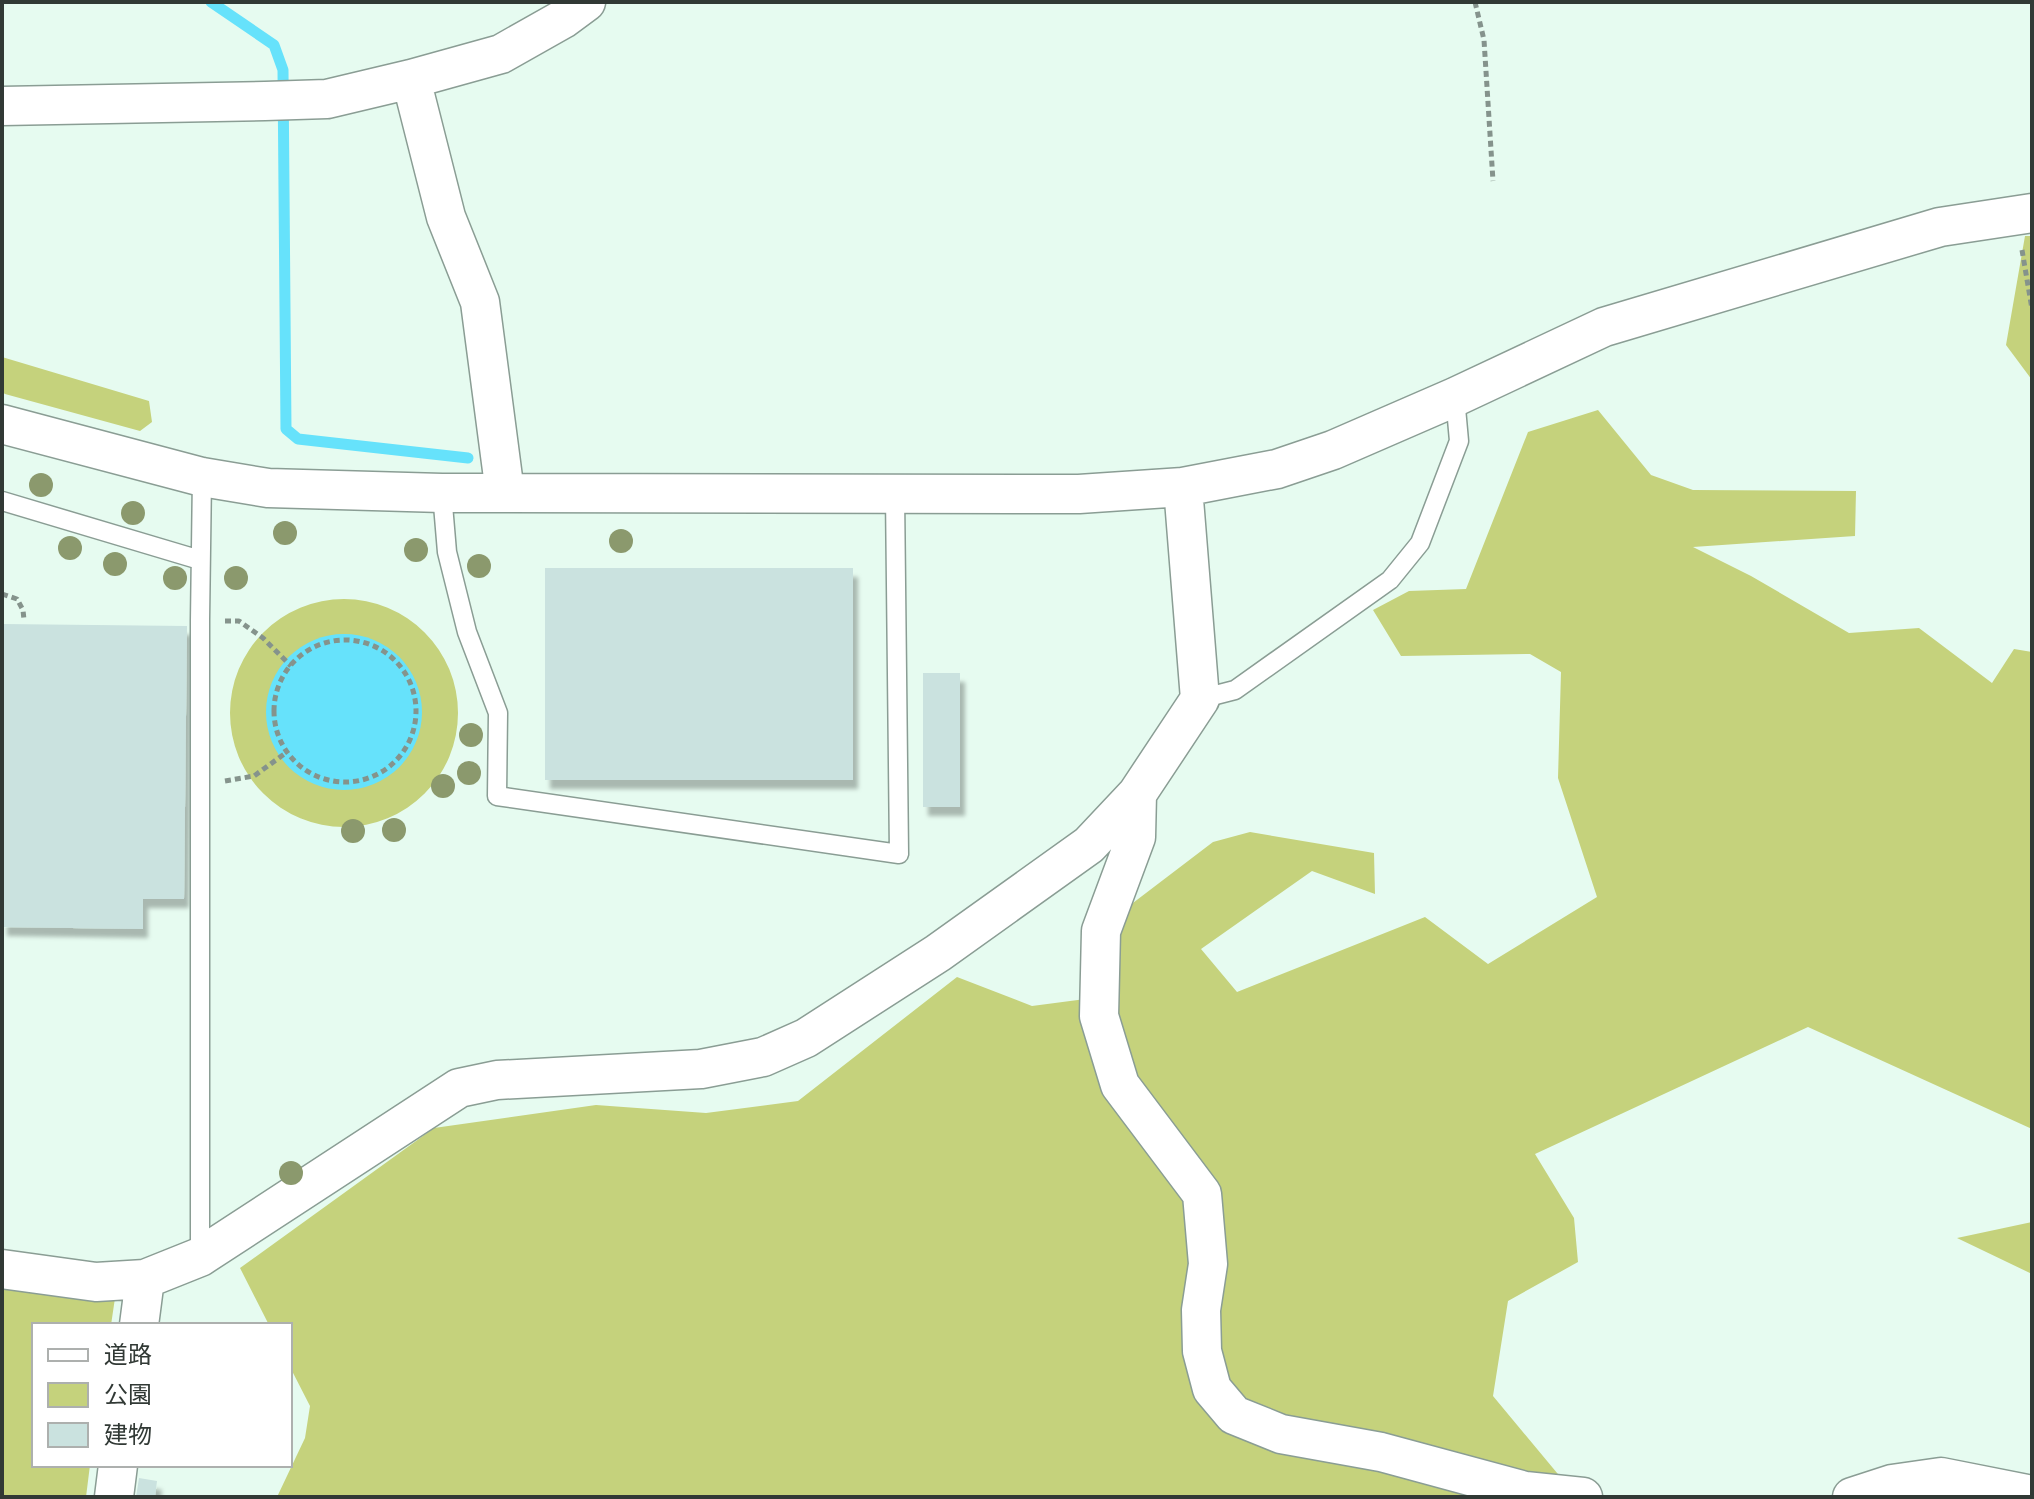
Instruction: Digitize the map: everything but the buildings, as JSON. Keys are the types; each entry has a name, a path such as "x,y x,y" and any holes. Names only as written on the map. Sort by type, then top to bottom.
{"street":[{"path":"2,106 327,99 501,54 563,19 586,2"},
{"path":"411,79 446,217 480,302 505,493"},
{"path":"2,424 202,477 268,488 442,493 1079,494 1183,487 1263,472 1333,450 1604,327 1940,227 2024,214"},
{"path":"2,1269 96,1282 145,1279 200,1257 459,1088 497,1080 701,1069 763,1057 806,1038 938,953 1089,845 1137,794 1200,699 1183,487"},
{"path":"1137,794 1136,837 1101,931 1099,1016 1120,1085 1202,1194 1208,1264 1201,1310 1202,1351 1212,1389 1234,1415 1281,1434 1381,1452 1525,1491 1583,1497"},
{"path":"139,1323 145,1279"},
{"path":"114,1497 118,1467"},
{"path":"1852,1497 1892,1484 1941,1477 2032,1495"}],"lane":[{"path":"1200,699 1235,690 1390,580 1420,543 1459,441 1455,397"},
{"path":"200,1257 202,477"},
{"path":"442,493 447,552 467,632 498,713 497,796 899,854 895,494"},
{"path":"2,501 200,560"}],"path":[{"path":"1475,2 1484,40 1493,181"},
{"path":"2024,214 2032,309"},
{"path":"2,594 17,599 24,620"},
{"path":"200,620 239,621 263,638 291,666"},
{"path":"336,641 359,641 382,650 401,666 413,688 417,712 412,736 399,758 380,773 357,782 332,781 311,774 293,760 280,742 274,721 275,698 282,677 291,666 315,647 336,641"},
{"path":"254,776 287,752"}],"green space":[{"path":"2025,236 2032,236 2032,380 2006,345"},
{"path":"2,357 149,401 152,422 140,431 5,394 2,392"},
{"path":"1598,410 1651,475 1693,490 1856,491 1855,536 1693,547 1751,576 1849,633 1919,628 1992,683 2014,649 2032,652 2032,1129 1808,1027 1535,1154 1574,1218 1578,1262 1508,1301 1493,1396 1577,1497 277,1497 305,1438 310,1406 292,1371 292,1323 268,1323 240,1268 434,1128 596,1105 706,1113 798,1101 957,977 1032,1006 1093,998 1125,909 1213,842 1250,832 1374,853 1375,894 1312,871 1201,949 1237,992 1425,917 1488,964 1597,897 1558,778 1561,672 1530,654 1401,656 1373,610 1409,591 1466,589 1528,432"},
{"path":"344,599 388,607 425,632 450,669 458,713 450,757 425,794 388,819 344,827 300,819 263,794 238,757 230,713 238,669 263,632 300,607"},
{"path":"2032,1222 2032,1274 1957,1238"},
{"path":"2,1284 115,1298 111,1323 32,1323 32,1467 90,1467 86,1497 2,1497"}],"water":[{"path":"344,634 374,640 399,657 416,682 422,712 416,742 399,767 374,784 344,790 314,784 289,767 272,742 266,712 272,682 289,657 314,640"}],"waterway":[{"path":"211,2 274,45 283,70 286,429 298,439 468,458"}]}
